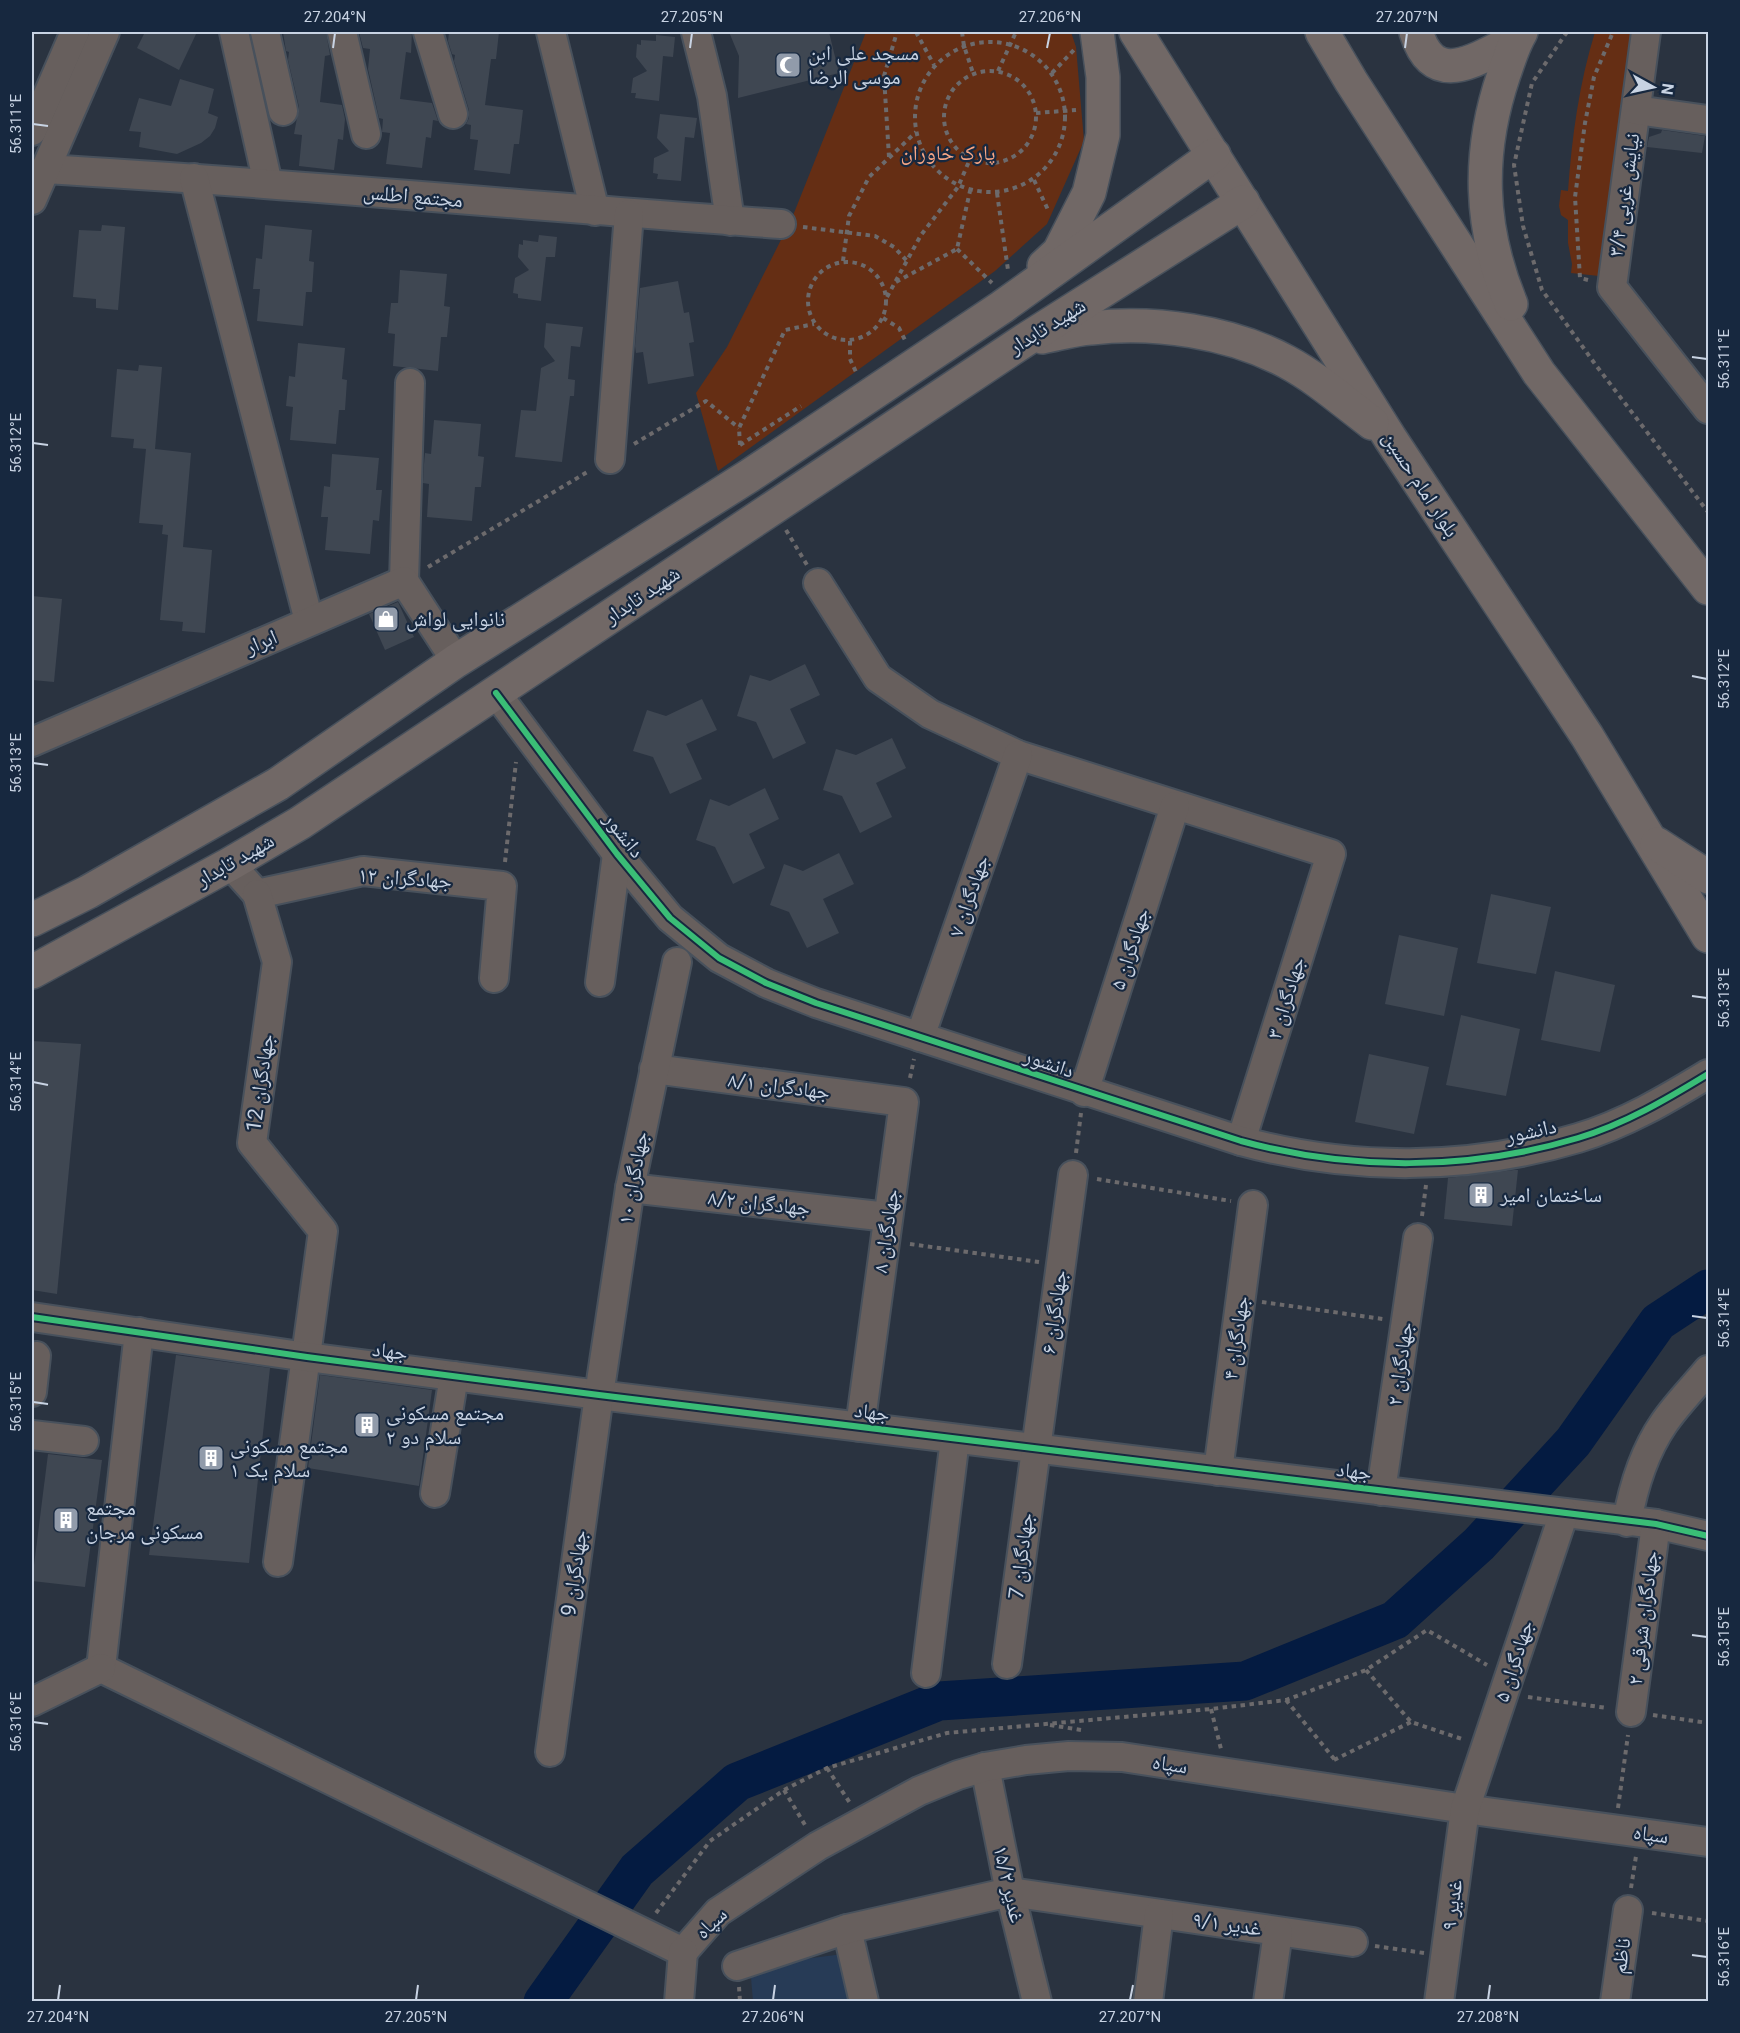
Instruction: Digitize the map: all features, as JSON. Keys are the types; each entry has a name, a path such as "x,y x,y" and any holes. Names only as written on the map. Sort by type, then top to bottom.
{"main road":[{"name":"بلوار امام حسین","path":"1136,32 1390,438 1580,726 1708,936"},
{"path":"1322,32 1351,81 1539,373 1708,588"},
{"path":"1416,32 1432,58 1438,63 1449,66 1469,63 1518,36"},
{"path":"1518,36 1498,91 1485,151 1486,205 1496,263 1539,373"},
{"path":"994,290 1059,252 1089,193 1103,135 1103,77 1086,39"},
{"name":"شهید تابدار","path":"32,920 88,892 278,784 994,290 1151,200 1214,155"},
{"path":"1151,200 1168,202 1182,223 1181,242"},
{"name":"شهید تابدار","path":"32,972 230,864 300,823 1025,340 1243,202"},
{"path":"1025,340 1089,328 1121,326 1159,328 1228,339 1255,346 1288,362 1322,385 1390,438"},
{"path":"745,460 772,508"},
{"path":"1670,539 1708,600"},
{"path":"1650,840 1708,877"}],"street":[{"path":"32,131 40,89 75,32"},
{"path":"32,200 105,32"},
{"path":"234,32 268,184"},
{"path":"265,32 283,111"},
{"path":"342,32 366,134"},
{"path":"428,32 453,114"},
{"path":"551,32 595,211"},
{"path":"696,32 712,96 730,221"},
{"name":"نیایش غربی ۳/۴","path":"1612,287 1646,32"},
{"path":"1635,110 1708,120"},
{"name":"مجتمع اطلس","path":"45,169 194,178 628,214 781,224"},
{"path":"194,178 309,621"},
{"path":"610,459 628,214"},
{"path":"1612,287 1708,409"},
{"path":"410,383 404,581 456,661"},
{"name":"ابرار","path":"32,742 404,581"},
{"path":"818,583 878,678 930,714 1018,755 1175,806"},
{"name":"دانشور","path":"496,693 617,854 670,918 719,958 766,983 816,1003 1084,1092 1241,1141 1305,1155 1346,1161 1429,1163 1498,1155 1579,1138 1654,1106 1708,1074"},
{"name":"جهادگران ۷","path":"920,1037 1018,755"},
{"name":"جهادگران ۳","path":"1175,806 1331,854 1241,1141"},
{"name":"جهادگران ۵","path":"1084,1092 1175,806"},
{"path":"600,982 617,854"},
{"path":"230,864 257,894"},
{"name":"جهادگران ۱۲","path":"257,894 363,871 502,886"},
{"path":"494,978 502,886"},
{"name":"جهادگران 12","path":"257,894 277,962 252,1143 323,1231 278,1562"},
{"name":"جهادگران ۱۰","path":"599,1395 630,1188 677,962"},
{"name":"جهادگران ۸/۱","path":"654,1069 904,1102"},
{"name":"جهادگران ۸","path":"860,1427 904,1102"},
{"name":"جهادگران ۶","path":"1035,1449 1073,1176"},
{"name":"جهادگران ۸/۲","path":"630,1188 887,1229"},
{"name":"جهادگران ۴","path":"1218,1471 1253,1205"},
{"name":"جهادگران ۲","path":"1381,1491 1419,1238"},
{"name":"جهاد","path":"32,1317 307,1357 599,1395 1656,1524 1708,1536"},
{"path":"101,1668 138,1332"},
{"path":"32,1392 36,1356"},
{"path":"1627,1522 1632,1493 1654,1441 1664,1423 1708,1370"},
{"path":"435,1493 454,1376"},
{"name":"جهادگران 9","path":"550,1752 599,1395"},
{"path":"32,1435 84,1441"},
{"path":"926,1673 955,1439"},
{"name":"جهادگران 7","path":"1007,1664 1035,1449"},
{"name":"جهادگران ۵","path":"1465,1809 1486,1746 1555,1511"},
{"name":"جهادگران شرقی ۲","path":"1631,1712 1656,1524"},
{"path":"32,1702 101,1668"},
{"path":"101,1668 683,1952 679,2001"},
{"name":"سپاه","path":"683,1952 718,1912 818,1846 919,1791 985,1767 1026,1760 1069,1756 1122,1757 1465,1809 1708,1842"},
{"name":"غدیر ۱۵/۲","path":"985,1767 1010,1892 1037,2001"},
{"name":"غدیر ۹","path":"1439,2001 1465,1809"},
{"path":"738,1966 847,1929 1010,1892"},
{"name":"غدیر ۹/۱","path":"1010,1892 1353,1942"},
{"name":"ناظم","path":"1615,2001 1628,1910"},
{"path":"1148,2001 1159,1914"},
{"path":"847,1929 864,2001"},
{"path":"1268,2001 1278,1932"}],"path":[{"path":"890,157 884,76 897,32"},
{"path":"916,32 934,65"},
{"path":"962,32 964,46 974,73"},
{"path":"998,71 1016,32"},
{"path":"1567,32 1533,83 1530,93 1514,165 1523,226 1542,290 1595,364 1708,512"},
{"path":"1612,287 1581,278 1575,197 1594,77 1613,32"},
{"path":"1052,73 1086,39"},
{"path":"988,41 1011,44 1035,55 1052,73 1066,110 1059,150 1034,180 997,193 970,191 958,187 930,164 915,132 917,97 934,65 964,46 988,41"},
{"path":"986,70 998,71 1017,79 1030,94 1036,113 1032,137 1017,155 994,163 970,159 954,146 944,126 945,104 956,85 974,73 986,70"},
{"path":"1036,113 1085,109"},
{"path":"843,261 849,216 869,177 915,132"},
{"path":"887,298 880,278 864,265 843,261 824,268 811,284 807,305 814,324 830,338 850,341 870,334 883,318 887,298 921,235 958,187 970,159"},
{"path":"1034,180 1052,219"},
{"path":"895,283 957,249 970,191"},
{"path":"997,193 1009,273 1018,267"},
{"path":"781,224 875,236 894,247 908,261"},
{"path":"957,249 994,290"},
{"path":"745,460 739,428 785,330 814,324"},
{"path":"895,346 915,333"},
{"path":"846,377 856,371"},
{"path":"404,581 706,401 739,428"},
{"path":"745,460 808,402"},
{"path":"772,508 818,583"},
{"path":"502,886 520,726"},
{"path":"904,1102 920,1037"},
{"path":"1084,1092 1073,1176 1253,1205"},
{"path":"1419,1238 1429,1163"},
{"path":"887,1229 1060,1265"},
{"path":"1241,1299 1406,1323"},
{"path":"1366,1670 1411,1722 1486,1746"},
{"path":"1286,1700 1339,1766 1327,1764"},
{"path":"1209,1748 1221,1749 1211,1709"},
{"path":"1631,1712 1627,1831 1628,1910 1708,1921"},
{"path":"1334,1760 1411,1722"},
{"path":"1043,1725 1091,1731"},
{"path":"827,1768 862,1822"},
{"path":"784,1790 818,1846"},
{"path":"1353,1942 1445,1956"}],"shaded area":[{"path":"843,1954 854,2001 753,2001 750,1966"}],"green space":[{"name":"پارک خاوران","path":"866,32 1071,32 1076,47 1084,141 1047,224 995,271 718,471 696,393 727,347 792,218"},
{"path":"1595,32 1635,32 1599,276 1571,273 1568,220 1561,215 1559,206 1561,190 1568,191 1577,110"}],"building":[{"path":"145,32 197,32 179,70 137,48"},
{"path":"283,32 326,32 330,55 325,56 320,102 342,105 345,119 343,140 338,139 334,170 299,166 302,135 294,134 299,107"},
{"path":"359,32 412,32 411,53 406,52 400,99 432,103 438,121 433,120 431,138 426,137 422,168 386,164 390,133 382,132 383,119 379,118 368,69 370,49 363,48"},
{"path":"449,32 499,32 496,59 491,59 485,105 523,110 519,144 514,144 510,174 474,170 478,140 470,139 471,125 466,124 469,110 454,61 455,55 452,54 448,41"},
{"name":"مسجد علی ابن موسی الرضا","path":"729,32 829,32 839,73 738,98 739,56"},
{"path":"656,35 675,37 673,57 663,56 659,101 635,98 636,93 631,93 633,78 647,71 636,57 637,44 641,45 641,40 656,41"},
{"path":"180,79 214,89 208,113 218,117 215,128 210,136 201,143 177,154 139,147 141,132 129,131 139,98 171,106"},
{"path":"660,114 697,118 694,138 685,137 681,181 657,179 658,174 653,173 654,158 669,151 657,138"},
{"path":"1662,130 1705,136 1702,153 1647,147 1649,137 1661,133"},
{"path":"102,225 125,227 118,310 96,308 96,299 73,297 79,230 101,231"},
{"path":"265,225 312,230 309,261 314,262 312,292 306,292 303,326 257,321 260,289 253,289 256,258 262,259"},
{"path":"539,235 557,237 555,257 546,257 541,301 518,298 518,294 513,293 515,278 529,270 518,257 519,244 523,245 523,240 538,242"},
{"path":"400,270 447,274 444,306 450,307 447,337 441,337 438,371 393,366 395,334 388,333 391,303 398,303"},
{"path":"678,281 684,313 689,312 694,342 689,343 694,376 648,384 643,352 636,353 635,346 640,288"},
{"path":"546,323 583,327 580,347 571,346 568,379 575,380 574,396 570,396 562,462 515,457 521,410 536,411 541,368 555,361 544,347"},
{"path":"298,343 345,348 342,379 347,380 345,410 339,410 336,444 290,440 293,407 286,406 289,376 295,377"},
{"path":"139,365 162,367 155,449 191,453 183,547 212,550 205,633 182,631 183,622 160,620 168,535 162,534 163,525 139,523 146,449 133,448 134,439 111,437 117,369 138,371"},
{"path":"434,420 481,424 478,456 484,457 481,487 475,487 472,521 427,517 429,484 423,483 424,464 425,453 431,454"},
{"path":"332,454 379,458 376,490 382,490 379,521 373,520 370,554 325,550 328,517 321,517 324,486 330,487"},
{"path":"32,596 62,599 54,682 32,680"},
{"path":"398,602 414,637 385,650 369,614"},
{"path":"805,664 820,695 790,709 806,743 773,759 756,722 737,716 750,675 770,681"},
{"path":"702,699 717,730 686,744 702,779 670,794 653,757 633,751 647,710 666,716"},
{"path":"892,738 906,768 876,783 892,817 860,833 842,796 823,790 836,749 856,755"},
{"path":"765,788 779,819 749,834 765,868 733,884 715,847 696,840 710,799 729,806"},
{"path":"839,853 854,884 823,899 839,933 807,948 789,912 770,905 784,864 803,871"},
{"path":"1491,894 1551,907 1536,974 1477,963"},
{"path":"1399,935 1458,948 1444,1016 1385,1004"},
{"path":"1555,971 1615,985 1600,1052 1541,1040"},
{"path":"1461,1015 1520,1029 1506,1096 1446,1085"},
{"path":"32,1041 81,1044 57,1294 32,1290"},
{"path":"1369,1054 1429,1067 1414,1134 1355,1122"},
{"name":"ساختمان امیر","path":"1518,1170 1512,1226 1444,1219 1448,1178"},
{"name":"مجتمع مسکونی سلام یک ۱","path":"176,1355 270,1368 249,1563 149,1555"},
{"name":"مجتمع مسکونی سلام دو ۲","path":"320,1375 432,1390 419,1486 308,1468"},
{"name":"مجتمع مسکونی مرجان","path":"48,1454 102,1460 85,1587 32,1581"}],"waterway":[{"path":"543,2002 637,1870 737,1782 939,1701 1245,1681 1395,1620 1479,1544 1573,1442 1658,1322 1708,1289"}],"cycle path":[{"path":"496,693 617,854 670,918 719,958 766,983 816,1003 1241,1141 1283,1151 1367,1162 1410,1163 1494,1157 1578,1138 1612,1126 1677,1093 1708,1074"},
{"path":"32,1317 307,1357 599,1395 1656,1524 1708,1536"}],"place":[{"name":"مسجد علی ابن موسی الرضا","path":"788,65"},
{"name":"نانوایی لواش","path":"386,619"},
{"name":"ساختمان امیر","path":"1481,1195"},
{"name":"مجتمع مسکونی سلام دو ۲","path":"367,1425"},
{"name":"مجتمع مسکونی سلام یک ۱","path":"211,1458"},
{"name":"مجتمع مسکونی مرجان","path":"66,1520"}]}
